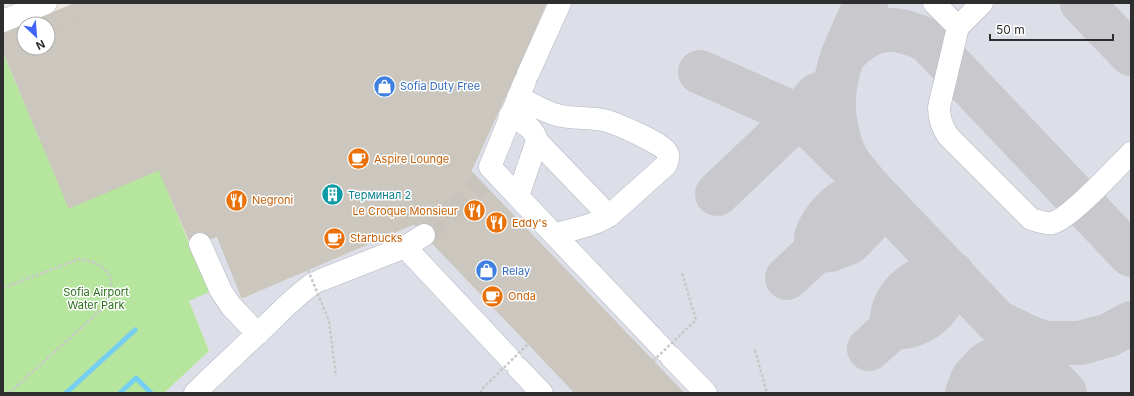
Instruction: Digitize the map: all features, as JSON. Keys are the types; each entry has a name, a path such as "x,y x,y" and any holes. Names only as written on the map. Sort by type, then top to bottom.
{"lane":[{"path":"3,21 46,3"},
{"path":"560,3 520,92 486,175 518,196 555,234 663,356 706,393"},
{"path":"934,3 958,27"},
{"path":"982,3 958,27 939,107 939,116 942,126 948,136 1031,219 1041,222 1052,223 1063,218 1081,203 1131,153"},
{"path":"520,92 530,127 535,134 537,141 609,216"},
{"path":"520,92 556,114 571,118 602,120 614,123 662,146 668,154 666,165 609,216 596,223 555,234"},
{"path":"518,196 537,141"},
{"path":"195,393 258,334 314,278 405,247 424,235"},
{"path":"200,244 221,291 231,306 258,334"},
{"path":"405,247 542,393"}],"path":[{"path":"3,288 79,259 90,260 106,270 110,277 112,286 103,308 9,393"},
{"path":"663,356 696,320 682,273"},
{"path":"314,278 329,321 336,376"},
{"path":"481,393 481,390 528,344"},
{"path":"755,350 767,393"}],"shaded area":[{"path":"120,3 1131,3 1131,393 164,393 209,351 189,301 192,247 160,170 69,208 3,53 3,51 16,49 16,56 56,56 56,29"}],"green space":[{"name":"Sofia Airport Water Park","path":"3,53 69,208 159,170 209,292 189,301 209,351 164,393 3,393"}],"building":[{"path":"76,3 119,3 56,29 56,16 44,16"},
{"name":"Терминал 2","path":"120,3 546,3 471,171 684,393 575,393 414,224 242,298 217,236 192,247 159,170 69,208 3,51 16,45 16,56 56,56 56,29"},
{"path":"16,27 16,45 3,51 3,33"}],"waterway":[{"path":"66,393 135,330"},
{"path":"120,393 136,378 151,393"}],"taxiway":[{"path":"866,3 851,35 839,67 835,83 834,117 845,157 875,194 1065,393"},
{"path":"1082,3 1131,54"},
{"path":"842,57 862,39 882,31 893,30 904,32 928,41 1131,255"},
{"path":"700,72 799,116 846,162"},
{"path":"717,194 799,116 817,95"},
{"path":"787,278 816,251 830,250 850,242 867,224 874,207 875,194 865,193 857,195 842,203 835,209 828,216 819,230 816,238 816,251"},
{"path":"869,349 892,328 915,324 932,313 945,296 953,274 933,275 924,278 907,290 900,297 895,306 892,318 892,328"},
{"path":"1004,325 1028,337 1046,343 1080,343 1109,335 1131,323"},
{"path":"967,393 973,378 986,364 1002,355 1016,350 1026,351 1020,374 1006,393"}],"tunnel":[{"path":"424,235 482,183"}],"place":[{"name":"Sofia Duty Free","path":"384,86"},
{"name":"Aspire Lounge","path":"358,159"},
{"name":"Терминал 2","path":"332,195"},
{"name":"Negroni","path":"237,200"},
{"name":"Le Croque Monsieur","path":"474,211"},
{"name":"Eddy's","path":"497,223"},
{"name":"Starbucks","path":"334,238"},
{"name":"Relay","path":"487,271"},
{"name":"Onda","path":"492,296"}]}
